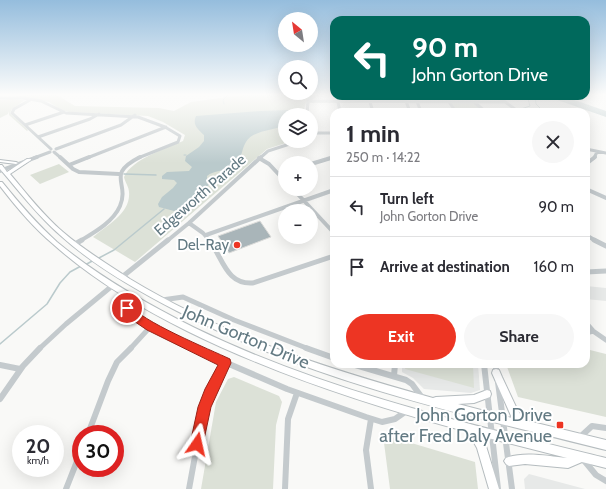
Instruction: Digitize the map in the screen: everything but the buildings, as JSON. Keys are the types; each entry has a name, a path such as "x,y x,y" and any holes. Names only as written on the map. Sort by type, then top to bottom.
{"main road":[{"path":"2,169 29,160"},
{"path":"0,161 16,163"},
{"name":"John Gorton Drive","path":"2,169 38,211 75,244 122,277 203,321 267,349 346,377 427,401 606,445"},
{"name":"John Gorton Drive","path":"1,184 32,221 56,244 76,260 130,297 196,333 316,383 406,412 606,463"},
{"path":"496,374 504,387 512,411 521,424"},
{"path":"427,401 474,399 487,394"},
{"path":"470,428 481,446 494,489"},
{"path":"509,461 525,459 568,463 582,457"}],"street":[{"path":"17,117 52,151 77,171 85,173 120,174"},
{"path":"25,125 50,117"},
{"path":"38,137 94,117"},
{"path":"29,160 121,125 134,117"},
{"path":"75,244 106,223 120,206 123,194 119,178 120,174 130,163 180,140 180,135 166,127 153,120 139,117"},
{"path":"69,165 166,127"},
{"path":"318,133 330,133"},
{"name":"Edgeworth Parade","path":"122,277 189,223 259,158 271,149 278,147"},
{"path":"590,150 606,153"},
{"path":"2,169 52,151"},
{"path":"590,162 594,159 597,152"},
{"path":"259,158 269,164 278,173"},
{"path":"318,162 330,158"},
{"path":"206,235 330,191"},
{"path":"590,191 606,198"},
{"path":"300,196 328,227"},
{"path":"189,223 199,228 206,235 230,275 235,281 243,284 253,284 330,257"},
{"path":"590,237 606,246"},
{"path":"590,272 606,271"},
{"path":"0,399 20,369 64,326 112,286"},
{"name":"John Gorton Drive","path":"130,297 127,308 129,312 151,326 225,363 297,393 382,422 389,422 402,416 406,412"},
{"path":"162,300 183,297 234,320 330,356"},
{"path":"91,425 117,362 151,326"},
{"path":"590,328 606,340"},
{"path":"189,489 204,407 209,393 225,363"},
{"path":"0,365 20,369"},
{"path":"366,368 406,380 412,384 427,401"},
{"path":"394,376 395,368"},
{"path":"484,368 498,489"},
{"path":"496,368 512,489"},
{"path":"284,489 288,419 297,393"},
{"path":"371,419 366,450 371,489"},
{"path":"579,438 592,426 606,428"},
{"path":"582,457 588,467 601,480 606,481"},
{"path":"66,489 72,474"}],"shaded area":[{"path":"11,117 14,117 28,130 27,131"},
{"path":"150,117 278,117 278,145 267,149 135,262 93,237 117,218 126,206 129,199 129,192 124,177 128,171 134,165 150,155 183,141 185,135 163,122"},
{"path":"196,117 278,117 278,128 258,133 249,138 244,146 240,158 236,163 229,168 207,176 207,180 209,181 206,183 209,184 208,186 194,195 182,208 174,211 159,207 158,204 162,197 177,183 174,180 162,179 162,176 167,172 189,171 192,167 185,161 186,156 199,147 204,141 204,135 198,129 195,122"},
{"path":"59,164 69,172 40,184 30,175"},
{"path":"590,286 606,288 606,301 590,299"},
{"path":"590,350 606,354 606,417 518,397 507,368 590,368"},
{"path":"402,368 478,368 480,390 471,393 424,389 413,378 402,372"},
{"path":"473,368 474,388 405,369"},
{"path":"234,377 279,396 282,402 276,425 273,489 201,489 216,402 228,379"},
{"path":"388,436 475,462 478,489 390,489 384,443"},
{"path":"529,474 585,489 525,489 524,479"}],"waterway":[{"path":"124,174 156,175"},
{"path":"97,259 114,250 164,209"},
{"path":"85,265 94,260"},
{"path":"0,344 47,304 60,283 70,272 81,266"}],"place":[{"name":"Del-Ray","path":"237,245"},
{"name":"John Gorton Drive after Fred Daly Avenue","path":"560,425"}],"route":[{"path":"127,308 129,312 151,326 225,363 209,393 204,407 197,444"}]}
